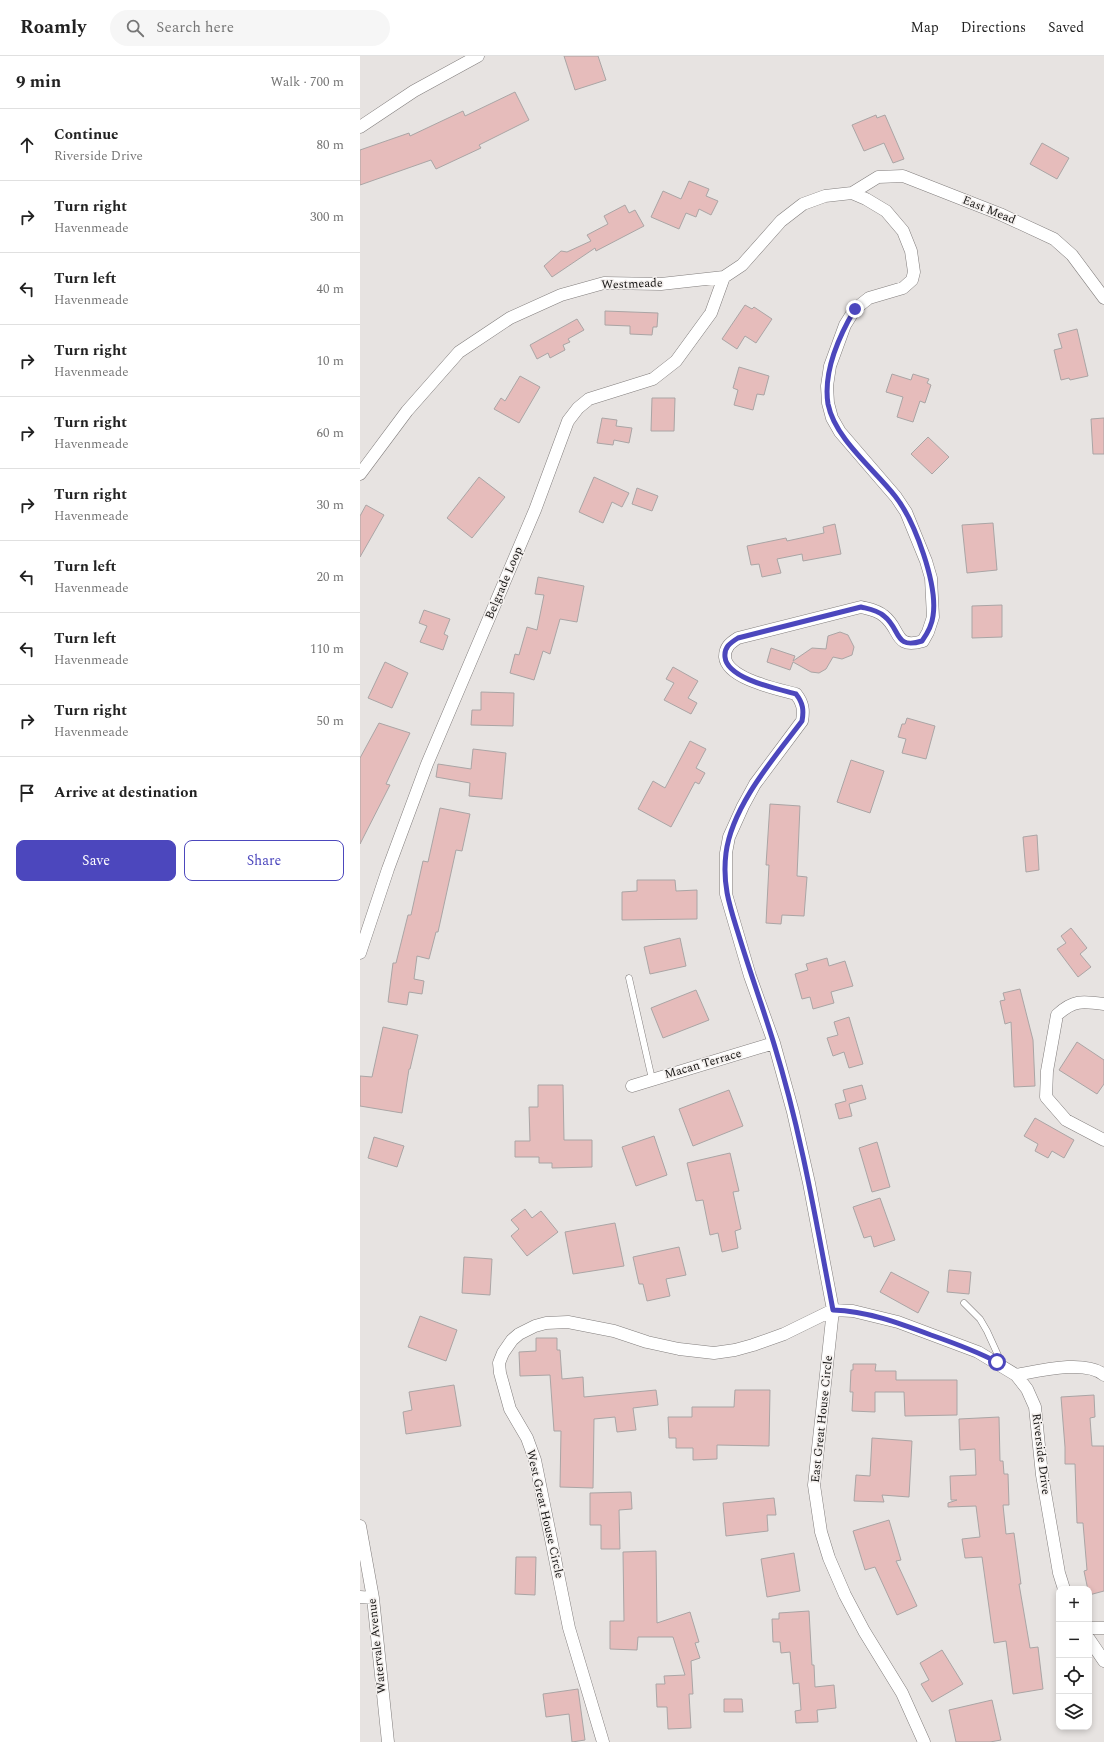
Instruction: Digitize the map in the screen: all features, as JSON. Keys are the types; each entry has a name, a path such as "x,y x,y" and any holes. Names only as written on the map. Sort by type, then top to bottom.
{"street":[{"path":"360,127 414,91 478,56"},
{"name":"East Mead","path":"852,193 878,176 904,176 1006,216 1054,239 1072,255 1104,298"},
{"name":"Westmeade","path":"360,474 407,410 459,352 510,318 561,295 604,283 661,284 724,277 742,265 781,221 803,204 825,196 852,193"},
{"name":"East Great House Circle","path":"852,193 866,199 886,211 903,231 911,251 914,272 912,280 903,288 869,298 855,309 845,325 830,366 827,386 828,403 832,418 840,432 896,497 906,512 931,578 933,616 928,632 922,641 912,644 904,643 884,616 874,610 861,607 738,638 730,642 725,651 726,663 731,669 748,680 796,694 801,700 804,711 802,721 755,784 743,806 729,838 726,853 726,894 750,976 774,1044 809,1183 833,1310 814,1485 821,1532 829,1558 845,1595 864,1631 902,1693 924,1742"},
{"name":"Belgrade Loop","path":"360,953 388,869 427,764 536,510 568,422 578,408 589,399 653,379 676,361 710,314 724,277"},
{"path":"1104,1004 1093,1002 1073,1004 1057,1016 1047,1071 1046,1097 1066,1120 1104,1140"},
{"name":"Macan Terrace","path":"632,1086 774,1044"},
{"name":"Riverside Drive","path":"833,1310 853,1311 898,1322 978,1352 1016,1375 1027,1389 1035,1407 1042,1475 1059,1573 1063,1586"},
{"name":"West Great House Circle","path":"603,1742 569,1628 535,1460 527,1438 510,1409 504,1392 500,1368 503,1353 507,1345 519,1334 535,1326 546,1323 568,1322 614,1331 647,1342 678,1349 714,1353 725,1352 753,1345 784,1334 833,1310"},
{"path":"1016,1375 1068,1367 1090,1368 1096,1370 1104,1376"},
{"name":"Watervale Avenue","path":"360,1526 372,1598 388,1742"},
{"path":"360,1597 372,1598"},
{"path":"1092,1628 1104,1628"},
{"path":"1092,1643 1104,1661"}],"lane":[{"path":"629,978 652,1079"},
{"path":"964,1303 980,1319 987,1331 1002,1366"}],"building":[{"path":"564,56 598,56 606,80 575,90"},
{"path":"515,92 529,120 479,145 481,148 436,169 431,160 360,185 360,150 409,133 410,136 463,111 465,116"},
{"path":"876,115 877,118 885,115 904,159 893,163 884,143 864,151 852,125"},
{"path":"1042,143 1069,158 1057,179 1030,164"},
{"path":"689,181 709,189 706,196 718,201 711,215 699,209 696,217 686,213 679,229 651,217 663,191 681,199"},
{"path":"625,205 629,213 635,210 644,226 596,251 595,248 552,277 544,266 561,251 567,252 591,241 587,235 608,224 604,216"},
{"path":"745,305 752,309 754,307 772,319 756,343 745,336 737,349 722,339"},
{"path":"605,311 658,313 657,327 653,327 652,335 630,334 630,326 605,325"},
{"path":"577,319 584,330 568,339 570,342 563,345 565,350 550,358 548,353 537,359 530,345"},
{"path":"1077,329 1088,376 1070,380 1069,378 1061,380 1054,350 1062,348 1058,334"},
{"path":"739,367 769,376 764,395 757,394 753,410 734,405 738,390 733,388"},
{"path":"892,374 911,380 913,374 929,379 927,383 931,385 925,403 920,401 913,422 897,417 903,397 886,392"},
{"path":"520,376 540,387 519,423 494,409 501,398 505,401"},
{"path":"652,398 675,398 674,431 651,431"},
{"path":"602,418 617,420 616,426 632,428 629,443 614,440 613,445 597,443"},
{"path":"1104,418 1104,454 1093,454 1091,419"},
{"path":"928,437 949,457 932,474 911,454"},
{"path":"479,477 505,497 472,538 447,518"},
{"path":"594,477 629,493 622,507 612,502 603,523 579,512"},
{"path":"637,488 658,496 652,511 632,504"},
{"path":"366,505 384,515 360,557 360,516"},
{"path":"993,523 997,570 967,573 962,525"},
{"path":"835,524 841,554 803,561 802,554 777,559 781,573 762,577 759,564 751,565 747,546 786,538 787,541 824,533 823,527"},
{"path":"538,577 584,586 577,622 560,619 550,654 543,651 534,680 510,673 515,654 519,655 527,627 537,630 544,595 535,594"},
{"path":"1002,605 1002,637 972,638 972,606"},
{"path":"424,610 450,619 444,634 448,636 443,650 420,642 427,626 419,623"},
{"path":"840,632 848,635 854,647 852,655 842,659 833,657 826,669 819,673 811,672 793,662 790,670 767,662 771,648 795,656 793,661 812,648 826,649 828,636"},
{"path":"385,662 408,673 392,708 368,698"},
{"path":"673,667 698,681 688,698 697,703 691,714 664,700 674,683 666,679"},
{"path":"481,692 514,693 513,726 471,725 472,710 481,710"},
{"path":"907,718 935,726 926,759 902,753 906,739 898,737 902,724 905,724"},
{"path":"379,723 410,733 386,784 390,785 360,844 360,758"},
{"path":"690,741 706,749 696,768 705,773 699,784 695,782 671,827 638,809 653,781 665,788"},
{"path":"473,749 506,753 502,799 469,796 470,783 436,777 438,764 471,769"},
{"path":"851,760 884,771 870,813 837,802"},
{"path":"770,804 800,806 797,876 807,877 804,916 782,915 781,924 766,923 769,865 766,865"},
{"path":"440,808 470,814 462,851 456,850 438,932 436,932 429,959 417,956 414,979 424,981 422,994 409,992 407,1005 388,1002 393,963 396,963 408,915 411,915 423,861 428,862"},
{"path":"1037,835 1039,870 1026,872 1023,837"},
{"path":"637,880 675,880 676,891 697,890 697,919 622,920 622,892 637,891"},
{"path":"1071,928 1087,948 1080,954 1091,967 1078,977 1057,949 1066,943 1061,936"},
{"path":"680,938 686,966 650,974 644,947"},
{"path":"827,958 829,966 845,961 853,986 831,992 834,1003 813,1009 810,997 802,999 795,974 808,970 806,964"},
{"path":"1020,989 1033,1040 1035,1086 1014,1087 1011,1022 1005,1024 1000,1001 1005,1000 1003,993"},
{"path":"696,990 709,1020 663,1038 651,1008"},
{"path":"849,1017 863,1064 849,1068 844,1052 833,1056 827,1038 838,1035 834,1022"},
{"path":"383,1027 418,1035 409,1069 402,1113 360,1106 360,1076 372,1077"},
{"path":"1077,1042 1104,1060 1104,1084 1097,1094 1059,1070"},
{"path":"538,1085 563,1085 564,1140 592,1140 592,1167 552,1168 552,1163 539,1163 539,1157 515,1157 515,1141 530,1141 529,1107 538,1107"},
{"path":"862,1085 866,1099 849,1104 852,1116 839,1119 835,1104 846,1101 843,1090"},
{"path":"729,1090 743,1126 693,1146 679,1109"},
{"path":"1035,1118 1074,1140 1064,1158 1052,1151 1048,1158 1035,1151 1038,1144 1024,1136"},
{"path":"654,1136 667,1175 636,1186 622,1147"},
{"path":"374,1137 404,1146 397,1167 368,1158"},
{"path":"877,1142 890,1187 872,1192 859,1148"},
{"path":"730,1153 739,1191 733,1192 741,1229 735,1231 738,1248 722,1252 718,1233 710,1235 703,1200 696,1201 687,1163"},
{"path":"880,1198 895,1240 874,1247 871,1236 864,1238 853,1207"},
{"path":"525,1209 532,1218 541,1211 558,1232 527,1256 511,1236 519,1229 511,1220"},
{"path":"615,1223 624,1266 573,1274 565,1232"},
{"path":"679,1247 686,1275 666,1279 670,1296 647,1301 643,1284 639,1284 633,1257"},
{"path":"464,1257 492,1259 490,1295 462,1293"},
{"path":"949,1270 971,1272 969,1294 947,1292"},
{"path":"891,1272 929,1292 918,1313 880,1292"},
{"path":"420,1316 457,1330 446,1361 408,1347"},
{"path":"536,1338 557,1338 557,1350 560,1350 562,1379 583,1377 584,1397 656,1390 658,1405 633,1408 636,1430 617,1432 615,1417 594,1419 593,1488 560,1487 561,1431 554,1431 550,1375 520,1376 519,1352 536,1351"},
{"path":"853,1364 876,1364 875,1371 896,1371 896,1380 957,1380 957,1415 905,1416 904,1392 875,1392 875,1412 852,1411 853,1392 850,1392 851,1370 853,1370"},
{"path":"454,1385 461,1426 406,1434 403,1412 412,1410 409,1392"},
{"path":"735,1390 770,1390 769,1446 717,1445 717,1459 693,1460 693,1448 676,1448 676,1438 669,1438 668,1417 692,1417 692,1407 734,1407"},
{"path":"1094,1395 1095,1417 1090,1418 1092,1446 1104,1446 1104,1591 1092,1594 1092,1586 1087,1586 1084,1571 1087,1570 1083,1523 1077,1523 1075,1464 1065,1464 1061,1397"},
{"path":"999,1417 1000,1461 1003,1461 1004,1474 1008,1474 1009,1505 1003,1505 1006,1534 1014,1533 1021,1584 1019,1584 1030,1648 1038,1647 1043,1689 1013,1694 1006,1641 994,1643 982,1557 965,1558 962,1539 980,1537 976,1506 948,1507 948,1503 957,1500 951,1500 950,1476 976,1475 975,1449 960,1450 959,1419"},
{"path":"872,1438 912,1441 909,1497 882,1495 884,1502 854,1501 856,1475 870,1476"},
{"path":"631,1492 632,1509 619,1510 620,1549 601,1549 601,1525 590,1525 590,1493"},
{"path":"774,1498 776,1515 767,1515 768,1531 726,1536 723,1503"},
{"path":"889,1520 901,1560 896,1561 917,1606 897,1615 875,1567 865,1570 853,1531"},
{"path":"656,1551 657,1623 690,1612 699,1642 695,1643 700,1658 691,1661 693,1694 689,1694 691,1728 668,1729 667,1707 657,1707 656,1684 665,1684 664,1676 685,1675 673,1637 638,1637 637,1650 610,1649 610,1621 624,1621 623,1552"},
{"path":"794,1553 800,1591 767,1597 761,1559"},
{"path":"516,1557 536,1557 535,1595 515,1594"},
{"path":"809,1611 812,1665 814,1665 815,1687 834,1685 836,1708 817,1710 818,1722 796,1723 795,1711 801,1710 799,1683 793,1684 790,1652 781,1653 780,1642 773,1642 772,1619 779,1619 779,1613"},
{"path":"942,1650 963,1684 932,1702 921,1684 929,1680 920,1663"},
{"path":"578,1689 585,1740 572,1742 569,1714 546,1717 543,1694"},
{"path":"724,1699 742,1699 743,1712 724,1712"},
{"path":"992,1700 1001,1740 990,1742 956,1742 949,1710"}],"route":[{"path":"855,309 845,325 830,366 827,386 828,403 832,418 840,432 896,497 906,512 931,578 933,616 928,632 922,641 912,644 904,643 884,616 874,610 861,607 796,625 738,638 730,642 725,651 726,663 731,669 748,680 796,694 801,700 804,711 802,721 755,784 743,806 729,838 726,853 726,894 750,976 774,1044 793,1112 809,1183 833,1310 853,1311 898,1322 978,1352 997,1362"}]}
